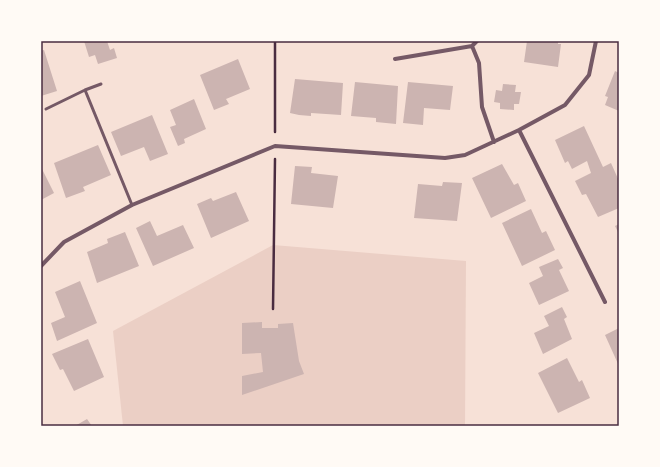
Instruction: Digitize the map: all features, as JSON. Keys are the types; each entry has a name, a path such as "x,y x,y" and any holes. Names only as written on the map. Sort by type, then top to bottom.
{"street":[{"path":"396,59 472,46 477,41"},
{"path":"41,266 64,242 132,205 275,146 445,158 464,155 519,130 565,105 589,75 596,41"},
{"path":"472,46 479,63 482,107 494,142"},
{"path":"519,130 605,302"}],"lane":[{"path":"46,109 101,84"},
{"path":"85,90 132,205"}],"path":[{"path":"273,309 276,41"}],"shaded area":[{"path":"273,245 466,261 465,426 123,426 113,331"}],"building":[{"path":"84,41 107,41 110,50 114,48 117,58 98,64 95,55 89,57"},
{"path":"527,41 558,41 558,44 561,44 558,67 524,62"},
{"path":"44,50 57,91 41,96 41,51"},
{"path":"238,59 250,89 226,99 229,104 214,110 200,75"},
{"path":"615,71 619,73 619,111 605,105 608,97 605,96"},
{"path":"295,79 343,83 341,115 311,113 311,116 290,113"},
{"path":"355,82 398,86 396,124 376,122 376,118 351,116"},
{"path":"408,82 453,86 450,110 424,108 423,125 403,123"},
{"path":"503,84 516,85 515,92 521,92 519,104 514,104 514,110 500,109 500,103 494,102 496,90 502,91"},
{"path":"194,99 206,129 184,139 185,143 178,146 170,127 176,125 170,110"},
{"path":"152,115 168,154 150,161 144,147 121,156 111,132"},
{"path":"584,126 603,167 611,163 619,181 619,208 598,217 586,194 582,195 575,181 591,173 587,161 572,169 568,161 565,163 555,140"},
{"path":"98,145 111,175 83,187 85,191 66,198 54,163"},
{"path":"502,164 514,185 518,183 526,201 491,218 472,178"},
{"path":"295,166 312,167 311,173 338,176 333,208 291,204"},
{"path":"41,167 54,193 41,200"},
{"path":"443,182 462,183 457,221 414,218 418,184 442,186"},
{"path":"236,192 249,221 211,238 197,204 211,198 213,201"},
{"path":"531,209 542,233 546,231 555,250 522,266 502,223"},
{"path":"150,221 157,236 183,225 194,248 153,266 136,228"},
{"path":"619,224 619,234 615,226"},
{"path":"125,232 139,266 97,283 87,252 108,243 107,239"},
{"path":"558,259 563,268 559,270 569,291 539,305 529,283 543,276 539,267"},
{"path":"80,281 97,323 57,341 51,323 65,317 55,292"},
{"path":"562,307 567,317 564,319 572,339 543,354 534,333 549,326 544,316"},
{"path":"262,322 262,328 278,328 278,324 293,323 299,361 304,374 242,395 242,376 263,372 261,353 242,354 242,323"},
{"path":"619,328 619,366 605,335"},
{"path":"88,339 104,377 74,391 63,369 60,370 52,354"},
{"path":"567,358 579,382 582,380 590,398 558,413 538,373"},
{"path":"87,419 92,426 75,426"}]}
